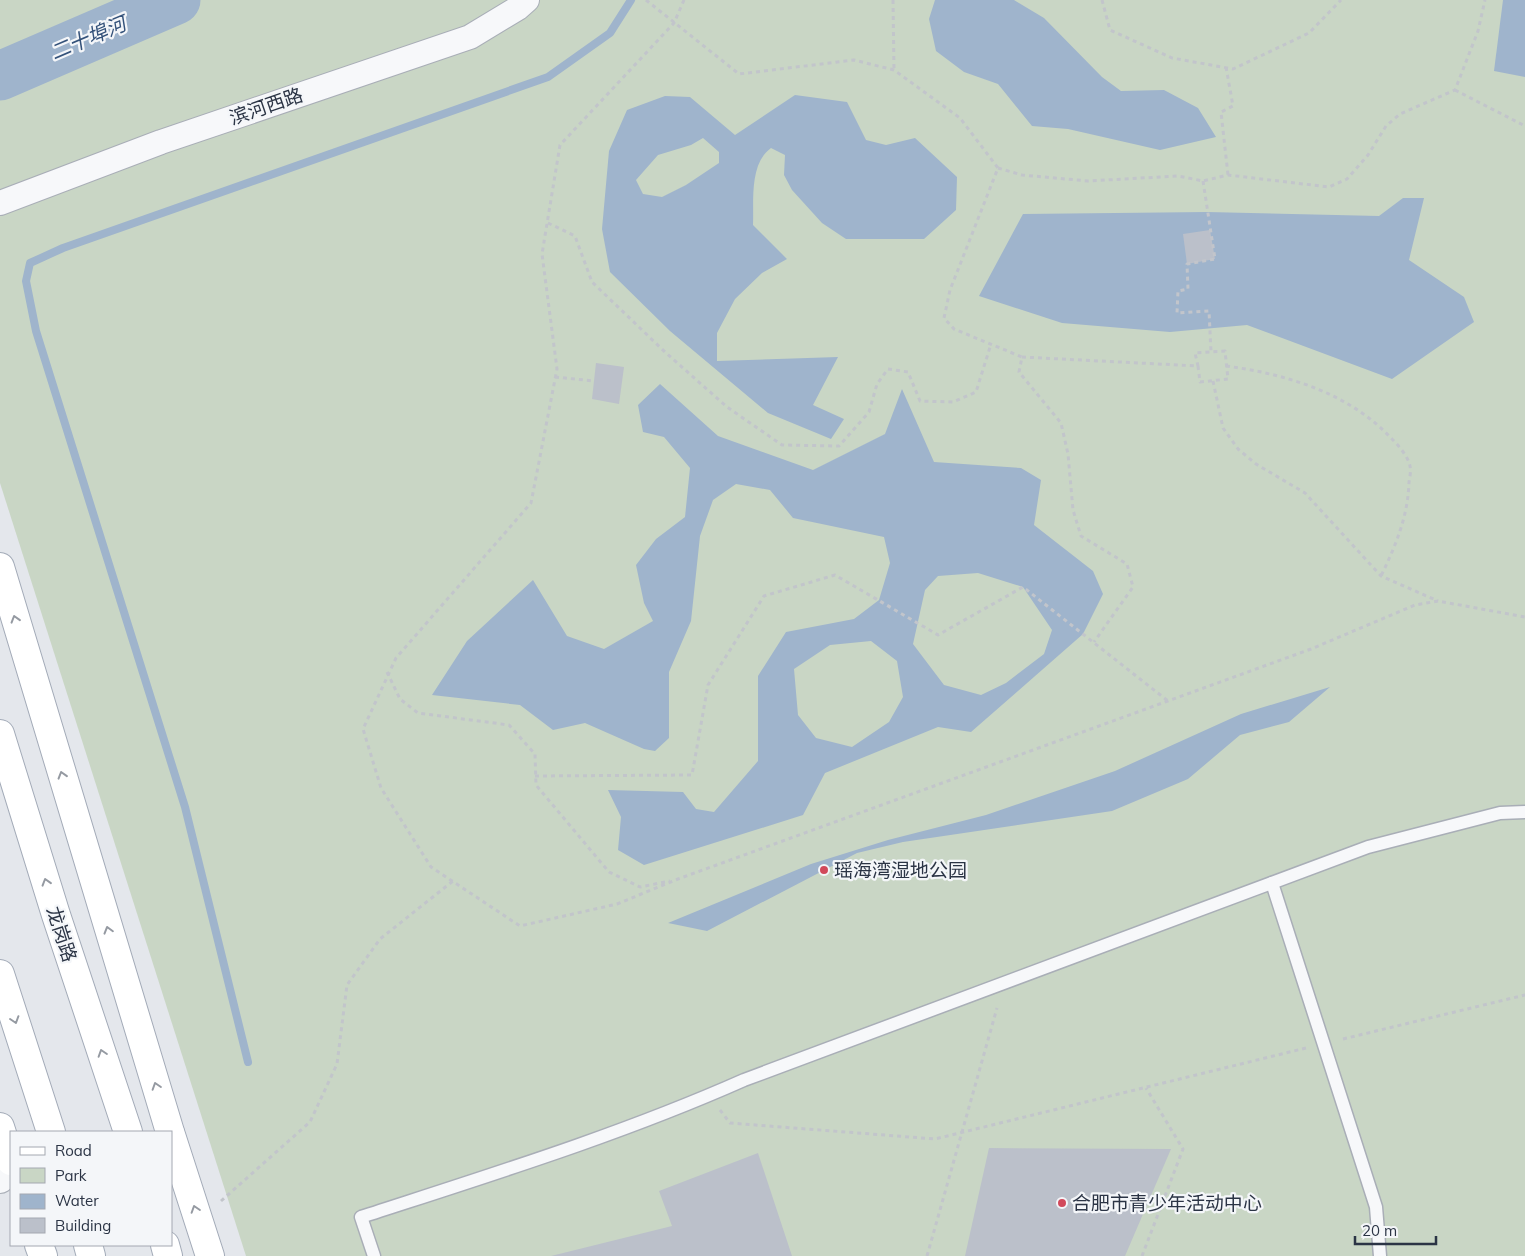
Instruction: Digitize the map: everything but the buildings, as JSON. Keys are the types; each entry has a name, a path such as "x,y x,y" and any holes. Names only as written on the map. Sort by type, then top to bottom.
{"main road":[{"path":"0,568 170,1131"},
{"name":"龙岗路","path":"0,734 128,1131"},
{"path":"0,974 51,1131"},
{"path":"172,1136 210,1256"}],"street":[{"name":"滨河西路","path":"0,203 161,142 470,37 518,8 527,0"},
{"path":"0,1179 6,1145"}],"lane":[{"path":"374,1256 361,1217 534,1161 708,1096 744,1080 1368,847 1500,813 1525,812"},
{"path":"1272,883 1376,1207 1380,1256"}],"path":[{"path":"646,0 739,74 854,60 894,70 960,118 998,168 1022,175 1088,181 1178,176 1203,181 1228,175 1329,187 1347,179 1368,156 1386,126 1400,114 1454,90 1478,31 1485,0"},
{"path":"684,0 674,23 560,145 542,254 557,369 531,503 396,658 387,672 363,728 381,788 431,867 520,926 617,904 678,879 1311,650 1415,605 1438,601"},
{"path":"893,0 894,70"},
{"path":"1102,0 1110,30 1172,58 1233,69 1308,33 1341,0"},
{"path":"1226,68 1233,106 1221,112 1228,175"},
{"path":"1454,90 1525,126"},
{"path":"998,168 950,290 944,318 954,329 1022,357 1198,366"},
{"path":"1203,181 1214,259 1187,264 1188,289 1178,291 1177,313 1209,311 1211,352"},
{"path":"548,223 575,236 592,282 665,352 727,407 782,445 838,446 869,412 877,384 888,369 908,372 920,401 953,402 976,392 991,344"},
{"path":"1225,351 1228,379 1200,382 1198,366 1195,353 1225,351"},
{"path":"1022,357 1019,372 1061,423 1068,454 1073,510 1081,536 1127,564 1134,587 1094,642"},
{"path":"1226,366 1266,372 1349,404 1375,421 1399,447 1410,466 1409,497 1400,537 1381,576"},
{"path":"555,377 594,381"},
{"path":"1213,381 1223,428 1238,450 1256,464 1305,493 1381,576 1438,601 1525,617"},
{"path":"536,776 692,775 708,685 764,596 835,575 938,635 1023,587 1168,701"},
{"path":"387,672 400,699 418,713 509,725 534,754 536,786 609,872 640,887 678,879"},
{"path":"198,1221 310,1122 336,1064 347,985 380,939 453,881"},
{"path":"927,1256 1004,983"},
{"path":"708,1096 730,1123 935,1140 1525,995"},
{"path":"1142,1256 1183,1149 1146,1088"}],"green space":[{"name":"瑶海湾湿地公园","path":"0,0 1525,0 1525,1256 246,1256 0,483"}],"water":[{"path":"935,0 1014,0 1044,18 1102,77 1121,91 1164,90 1198,108 1216,137 1160,150 1068,129 1032,126 998,84 964,72 936,51 929,19"},
{"path":"1503,0 1525,0 1525,77 1494,71"},
{"path":"795,95 847,102 866,140 886,145 915,138 957,177 956,210 924,239 846,239 822,223 792,190 784,175 785,155 771,148 759,163 753,194 753,225 787,259 762,273 735,299 717,333 717,361 838,357 813,405 844,419 831,439 768,413 670,331 610,272 602,229 609,151 627,110 665,96 690,97 735,135","holes":["703,138 719,152 719,163 686,185 662,197 643,194 636,180 658,155 691,145"]},
{"path":"1403,198 1424,198 1409,260 1464,297 1474,322 1392,379 1247,325 1170,332 1062,323 979,296 1023,214 1207,212 1379,216"},
{"path":"660,384 718,436 813,470 885,434 902,389 934,462 1021,468 1041,480 1034,525 1093,571 1103,594 1083,634 971,732 938,727 825,773 803,815 644,865 618,850 621,817 608,790 683,792 696,809 714,812 758,761 758,676 786,632 854,619 879,600 890,563 884,537 793,518 770,490 736,484 713,500 700,536 691,621 669,672 669,738 655,751 644,749 585,723 553,730 520,705 432,695 467,641 533,580 567,636 604,649 653,621 644,603 636,565 656,539 685,517 690,468 664,437 643,432 638,405","holes":["978,573 1023,587 1052,630 1044,654 1006,683 981,695 944,685 913,644 925,590 938,576","871,641 897,661 903,697 889,722 852,747 816,738 798,715 794,669 830,645"]},
{"path":"1330,687 1289,722 1240,735 1188,779 1112,811 903,842 857,853 707,931 668,923 811,864 888,840 986,815 1115,771 1241,714"}],"waterway":[{"name":"二十埠河","path":"0,76 176,0"},
{"path":"248,1062 185,807 36,331 26,281 30,263 63,248 548,77 610,33 631,0"}],"place":[{"name":"瑶海湾湿地公园","path":"824,870"},
{"name":"合肥市青少年活动中心","path":"1062,1203"}]}
